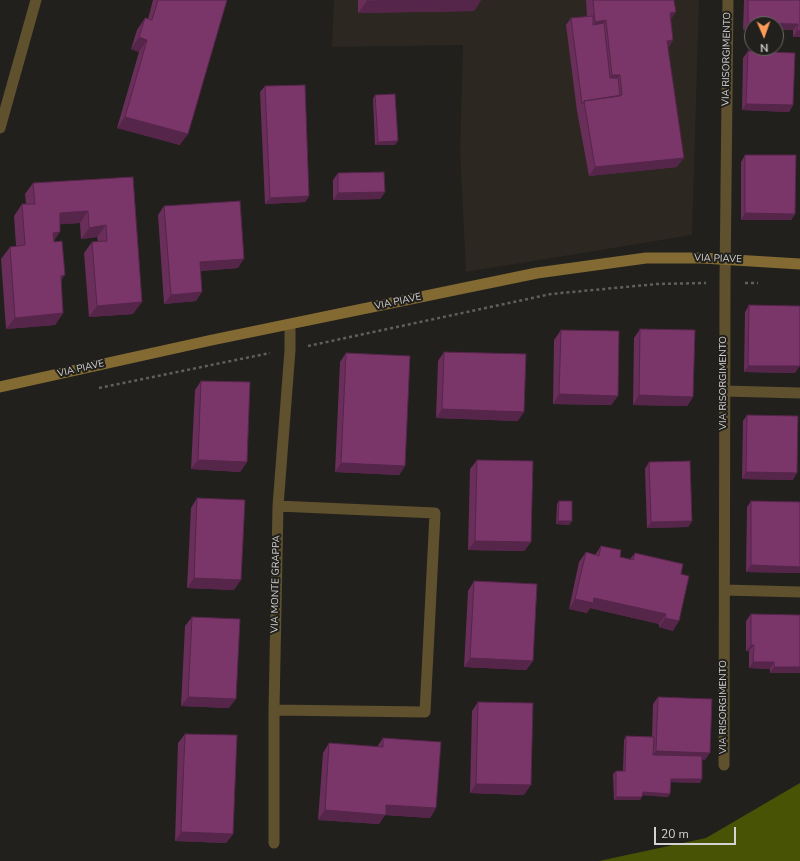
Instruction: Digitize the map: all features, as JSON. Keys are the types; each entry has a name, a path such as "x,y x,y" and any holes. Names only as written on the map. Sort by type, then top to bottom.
{"main road":[{"name":"VIA PIAVE","path":"0,387 212,340 537,273 646,258 702,258 800,264"}],"street":[{"path":"0,128 36,0"},
{"name":"VIA RISORGIMENTO","path":"724,765 724,391 728,0"},
{"name":"VIA MONTE GRAPPA","path":"274,843 274,710 278,506 290,350 290,325"},
{"path":"724,391 800,393"},
{"path":"274,710 425,712 435,513 278,506"},
{"path":"725,590 800,592"}],"path":[{"path":"98,388 290,350 551,294 657,284 725,282 761,283"}],"shaded area":[{"path":"334,0 699,0 692,235 466,272 460,151 463,45 332,47"}],"green space":[{"path":"800,783 800,861 599,861 706,838"}],"building":[{"path":"158,0 227,0 188,134 125,117 147,40 139,37 145,18 152,20"},
{"path":"367,0 441,0 367,1"},
{"path":"593,0 674,0 676,12 670,13 673,40 667,41 684,158 595,167 584,101 622,95 620,75 612,75 606,20 595,22"},
{"path":"748,0 800,0 800,31 797,31 798,24 784,24 784,16 748,16"},
{"path":"593,16 593,25 604,23 610,78 618,78 620,96 584,101 582,104 571,18"},
{"path":"784,53 795,53 793,105 746,104 748,56 784,56"},
{"path":"305,85 309,196 270,198 265,86"},
{"path":"395,94 398,141 378,142 375,95"},
{"path":"745,155 796,155 795,214 745,213"},
{"path":"384,172 385,192 338,193 338,173"},
{"path":"133,177 142,302 97,306 92,242 107,241 106,225 89,228 88,211 60,213 60,232 53,233 54,242 62,241 65,275 61,276 63,313 15,318 10,247 25,245 22,204 35,204 33,183"},
{"path":"240,201 244,259 200,262 202,292 171,295 164,206"},
{"path":"749,305 800,306 800,366 748,366"},
{"path":"640,329 695,330 693,397 639,395"},
{"path":"561,330 619,331 618,396 559,394"},
{"path":"444,352 526,354 524,412 442,409"},
{"path":"346,353 410,356 405,466 341,463"},
{"path":"201,381 250,382 247,462 198,460"},
{"path":"747,415 798,416 797,473 746,472"},
{"path":"477,460 533,461 531,542 475,541"},
{"path":"690,461 692,521 651,522 649,462"},
{"path":"197,498 245,500 241,580 194,578"},
{"path":"559,501 572,501 572,521 558,521"},
{"path":"751,501 800,502 800,567 751,565"},
{"path":"601,546 621,550 620,557 633,560 635,553 683,564 681,574 689,576 679,621 665,618 666,614 594,598 593,603 575,599 586,552 599,556"},
{"path":"474,581 537,584 533,661 470,658"},
{"path":"751,614 800,615 800,667 774,667 774,662 753,662 754,645 751,645"},
{"path":"192,617 240,619 236,699 188,697"},
{"path":"658,697 712,699 710,753 656,751"},
{"path":"478,702 533,703 531,785 476,784"},
{"path":"185,734 237,735 233,834 181,832"},
{"path":"626,736 654,737 653,755 702,756 702,779 671,779 670,794 643,792 642,797 616,797 616,771 625,771"},
{"path":"383,738 441,742 436,808 386,805 386,815 325,810 329,743 383,747"}]}
